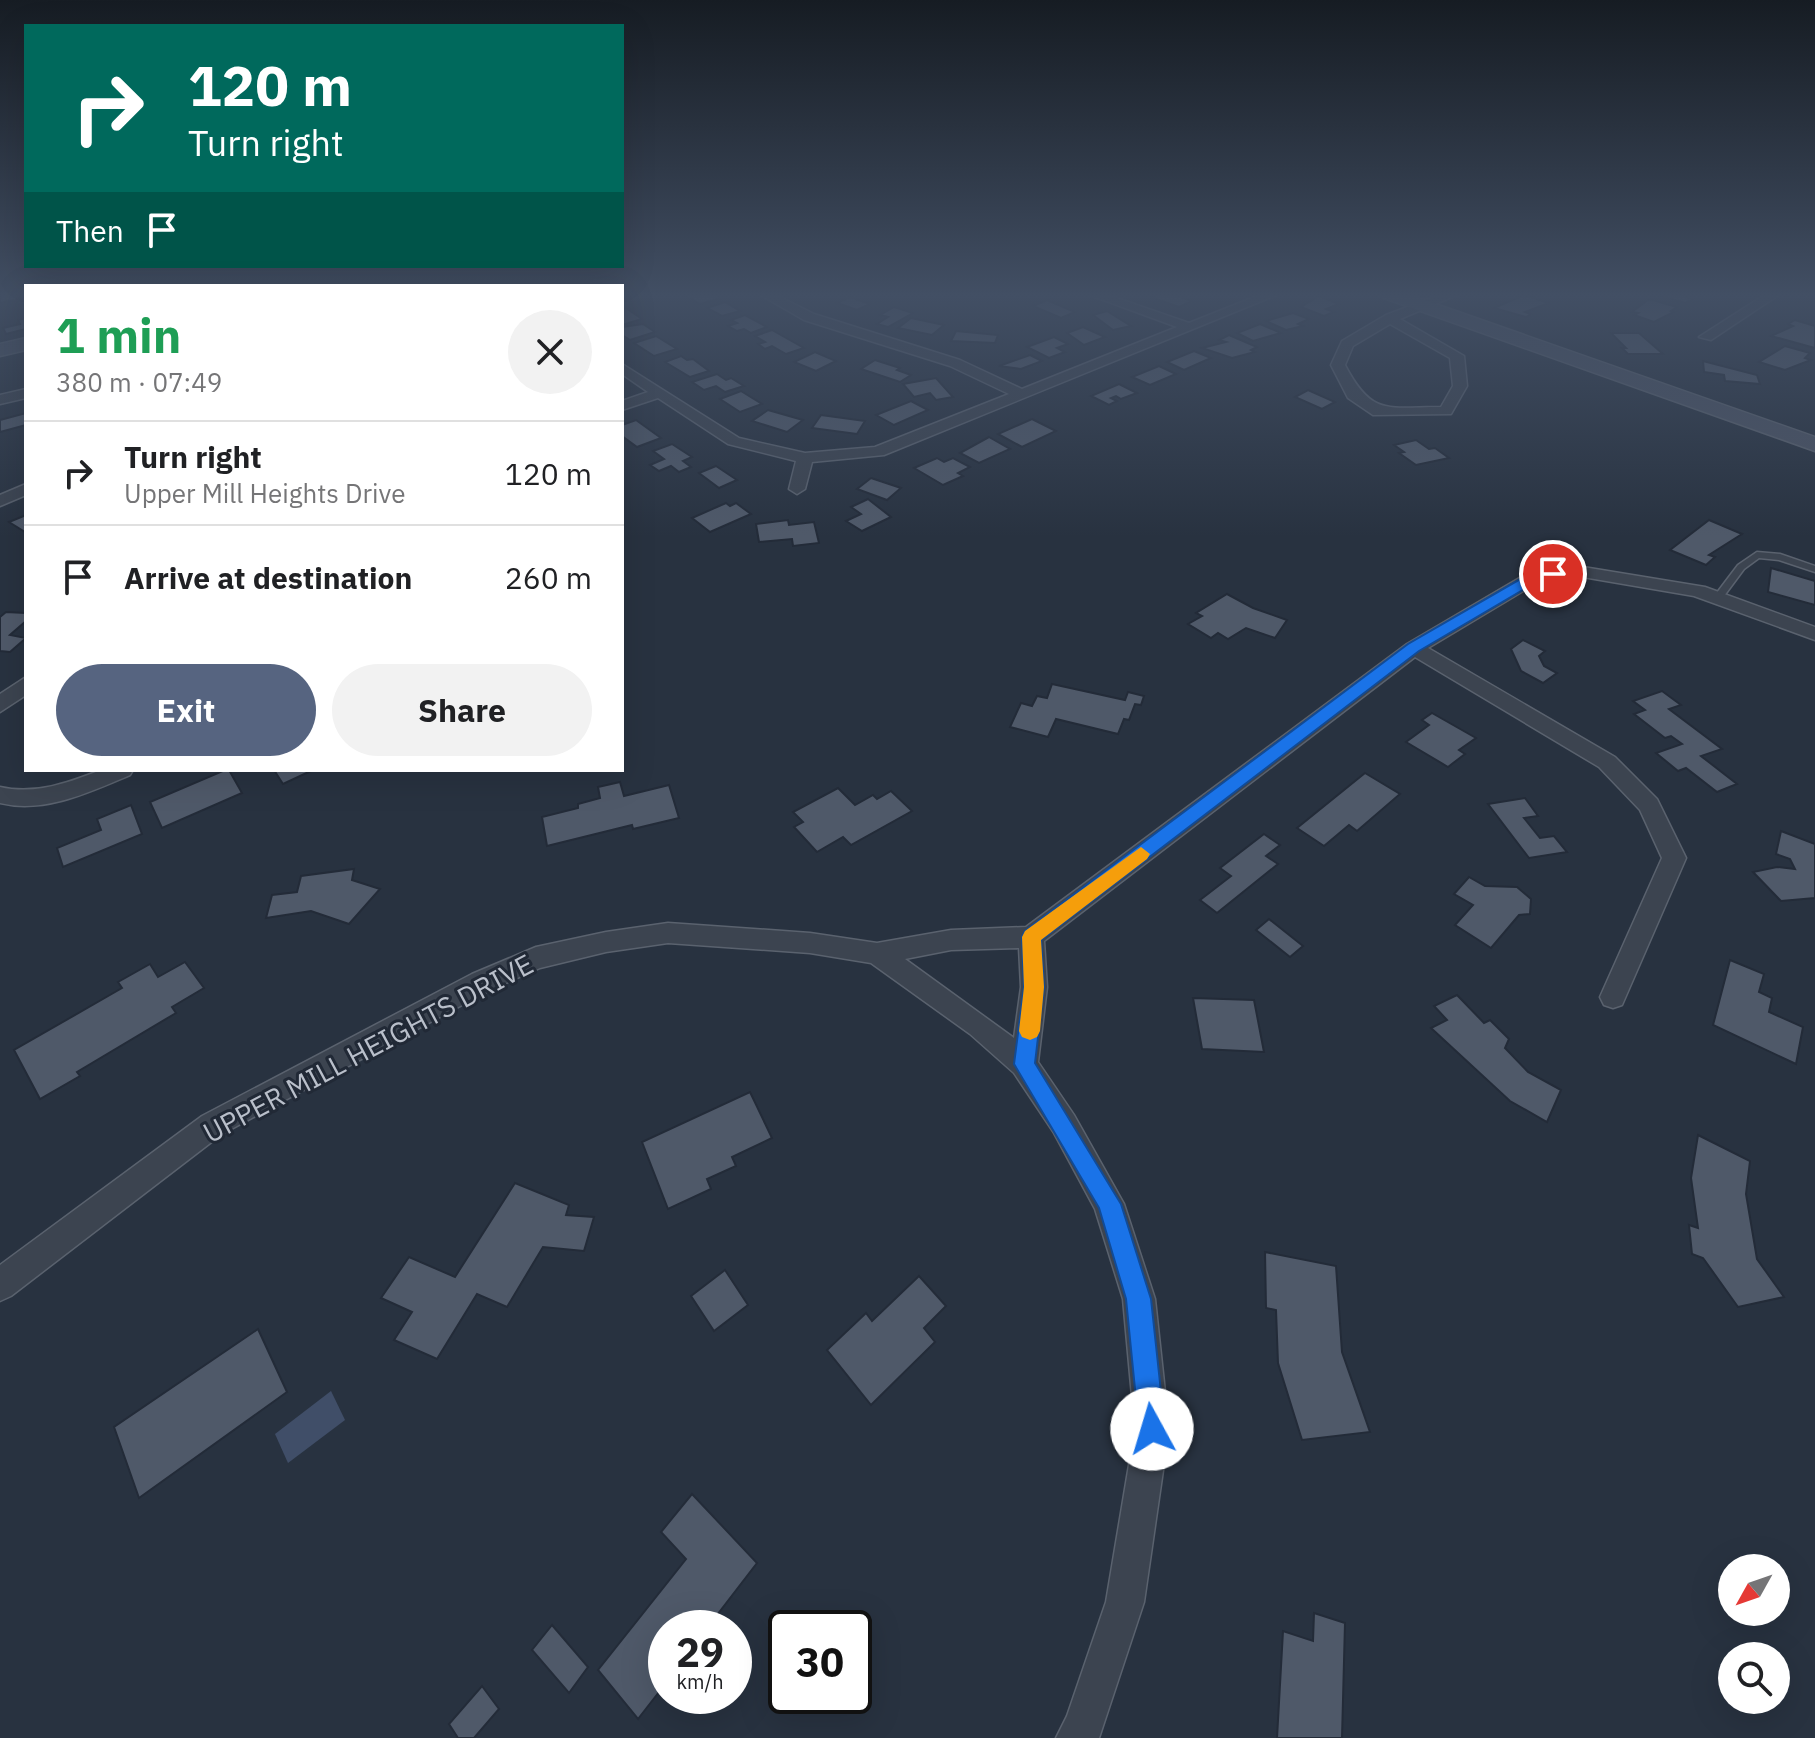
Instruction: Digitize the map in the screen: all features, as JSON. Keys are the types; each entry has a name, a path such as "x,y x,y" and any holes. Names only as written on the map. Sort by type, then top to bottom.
{"street":[{"path":"633,375 734,441 805,458 878,452 1071,375"},
{"path":"980,375 1022,395"},
{"path":"1343,375 1353,395 1378,412 1446,411 1460,386 1459,375"},
{"path":"1620,375 1815,444"},
{"path":"624,405 659,393"},
{"path":"0,400 24,394"},
{"path":"797,489 805,458"},
{"path":"0,501 24,490"},
{"path":"1024,1064 1034,987 1031,937 1414,648 1534,577 1571,570 1698,591 1815,634"},
{"path":"1414,648 1607,762 1649,805 1674,858 1613,997"},
{"path":"0,705 24,686"},
{"path":"0,795 15,801 83,786 117,772"},
{"name":"UPPER MILL HEIGHTS DRIVE","path":"0,1285 212,1125 481,982 536,958 606,942 668,933 810,943 877,953 951,940 1031,937"},
{"name":"UPPER MILL HEIGHTS DRIVE","path":"877,953 980,1026 1024,1064 1109,1204 1139,1299 1152,1429 1125,1602 1083,1728 1076,1738"}],"lane":[{"path":"1718,598 1741,567 1757,555 1780,557 1815,569"}],"water":[{"path":"331,1391 345,1420 288,1463 275,1434"}],"building":[{"path":"719,375 744,386 725,392 716,386 704,390 692,382"},
{"path":"879,375 911,375 900,382"},
{"path":"1137,375 1173,375 1150,385 1132,377"},
{"path":"1724,375 1757,375 1760,384 1725,381"},
{"path":"936,378 953,397 936,400 930,393 914,397 903,384"},
{"path":"1119,384 1137,393 1121,399 1116,396 1111,398 1117,401 1109,405 1091,396"},
{"path":"1308,390 1335,402 1322,409 1295,397"},
{"path":"741,391 762,404 740,412 720,399"},
{"path":"911,401 928,410 894,425 876,415"},
{"path":"768,410 803,420 787,432 752,421"},
{"path":"24,414 24,426 0,432 0,420"},
{"path":"821,415 865,421 857,434 812,428"},
{"path":"1032,419 1056,431 1022,447 998,434"},
{"path":"636,420 661,438 637,447 624,437 624,424"},
{"path":"989,437 1010,449 979,463 960,453"},
{"path":"1416,440 1449,458 1416,465 1399,453 1404,452 1394,445"},
{"path":"672,444 692,457 683,461 691,467 679,472 671,466 659,471 650,465 664,459 653,451"},
{"path":"937,458 944,462 953,458 970,467 958,473 963,476 943,485 914,468"},
{"path":"716,466 737,480 719,488 699,473"},
{"path":"871,478 901,488 887,500 857,489"},
{"path":"868,499 891,517 862,531 846,521 861,514 851,507"},
{"path":"726,503 730,506 736,503 751,514 710,532 692,518"},
{"path":"24,516 24,531 9,522"},
{"path":"788,520 789,525 814,522 819,543 793,546 792,539 759,542 756,524"},
{"path":"1709,520 1742,534 1709,555 1715,557 1706,565 1670,550"},
{"path":"1771,568 1815,581 1815,605 1768,592"},
{"path":"1227,594 1253,608 1287,620 1275,638 1246,628 1228,639 1218,633 1211,638 1188,624 1202,616 1196,613"},
{"path":"6,612 24,613 24,623 10,635 24,640 10,652 0,651 0,617"},
{"path":"1523,640 1545,651 1539,656 1544,666 1557,673 1543,683 1521,671 1511,649"},
{"path":"1052,684 1125,700 1128,692 1144,696 1141,705 1135,704 1129,720 1124,719 1118,734 1056,719 1048,737 1010,727 1021,703 1032,706 1037,696 1047,698"},
{"path":"1662,691 1681,705 1669,709 1722,749 1701,756 1737,784 1717,792 1686,768 1678,771 1656,753 1682,744 1671,736 1665,738 1634,714 1645,710 1633,701"},
{"path":"1432,713 1476,738 1459,750 1465,754 1448,767 1406,742 1429,725 1422,720"},
{"path":"220,772 230,772 242,793 162,828 150,802"},
{"path":"275,772 309,772 283,784"},
{"path":"1365,773 1400,794 1357,831 1349,825 1324,846 1297,828"},
{"path":"620,782 624,796 669,785 679,818 633,829 632,825 547,846 542,817 578,808 578,804 600,798 598,787"},
{"path":"838,788 855,805 873,795 877,799 891,791 912,811 851,845 843,837 817,852 794,827 803,822 793,812"},
{"path":"1525,798 1538,816 1524,818 1540,838 1554,836 1567,852 1529,858 1488,804"},
{"path":"131,805 142,834 63,867 57,848 101,830 97,819"},
{"path":"1781,831 1815,844 1815,898 1781,901 1753,872 1777,867 1795,869 1790,859 1776,854"},
{"path":"1264,834 1280,845 1266,856 1278,864 1217,913 1200,900 1231,876 1220,868"},
{"path":"354,869 352,880 380,889 349,924 311,911 266,918 272,895 297,892 301,876"},
{"path":"1469,877 1485,886 1517,887 1531,899 1530,914 1519,915 1491,948 1455,925 1473,905 1454,894"},
{"path":"1269,919 1303,946 1290,957 1256,930"},
{"path":"1730,960 1764,974 1759,992 1772,998 1769,1012 1803,1027 1796,1064 1713,1025"},
{"path":"185,962 204,988 172,1007 176,1013 77,1072 80,1076 40,1099 14,1050 122,988 118,982 150,964 158,977"},
{"path":"1457,995 1484,1023 1490,1020 1509,1039 1505,1048 1528,1072 1561,1090 1547,1122 1510,1101 1431,1028 1447,1020 1434,1006"},
{"path":"1193,998 1254,1000 1264,1052 1202,1049"},
{"path":"750,1092 772,1138 732,1157 736,1166 707,1179 711,1189 668,1209 642,1142"},
{"path":"1698,1135 1750,1161 1746,1194 1757,1259 1784,1297 1738,1307 1703,1258 1692,1254 1689,1225 1698,1228 1691,1178"},
{"path":"515,1183 569,1205 566,1215 594,1217 584,1251 543,1247 507,1307 477,1294 437,1359 394,1340 412,1312 381,1298 409,1257 455,1277"},
{"path":"1265,1252 1336,1266 1342,1352 1370,1432 1302,1440 1278,1363 1276,1310 1266,1308"},
{"path":"725,1270 748,1305 714,1331 691,1296"},
{"path":"919,1276 946,1306 924,1328 935,1342 871,1405 827,1350 866,1313 872,1321"},
{"path":"258,1329 287,1392 139,1498 114,1427"},
{"path":"692,1494 757,1563 721,1610 648,1610 648,1706 638,1719 598,1670 686,1559 661,1532"},
{"path":"1314,1613 1345,1623 1342,1738 1277,1738 1283,1631 1313,1641"},
{"path":"552,1625 588,1667 569,1693 532,1650"},
{"path":"482,1686 499,1709 474,1738 458,1738 449,1724"}],"slow traffic":[{"path":"1030,1031 1034,987 1031,937 1141,854"}],"route":[{"path":"1152,1429 1139,1299 1109,1204 1064,1124 1024,1064 1034,987 1031,937 1414,648 1534,577 1553,574"}]}
